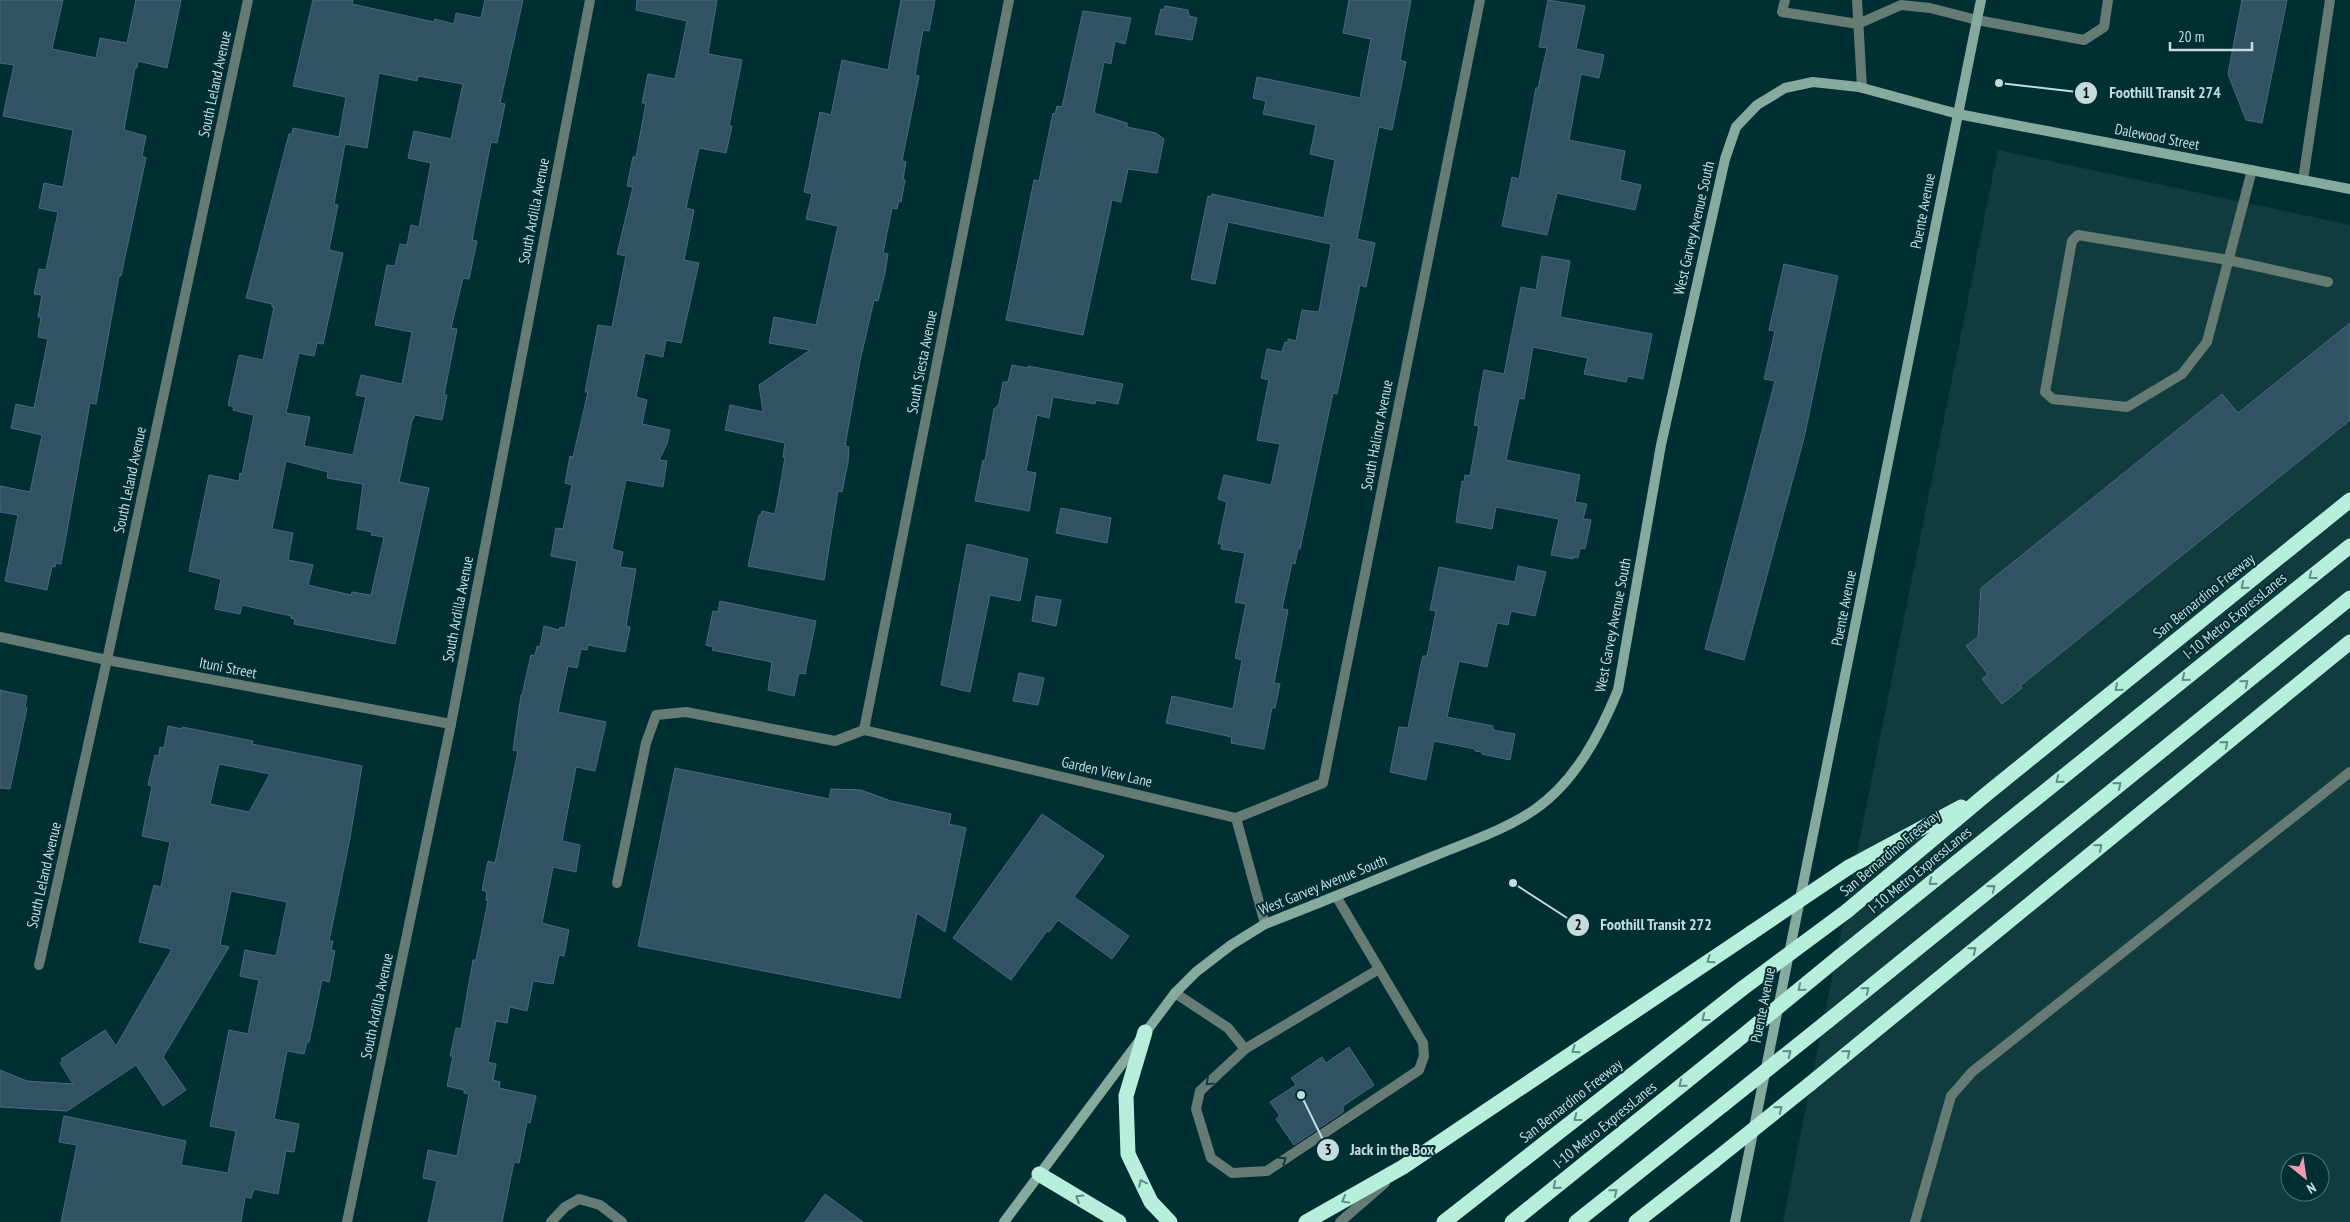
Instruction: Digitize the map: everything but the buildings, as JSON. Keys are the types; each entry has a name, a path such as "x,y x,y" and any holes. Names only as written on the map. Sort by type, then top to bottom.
{"highway":[{"name":"San Bernardino Freeway","path":"1444,1222 1743,988 1847,911 1989,792 2350,500"},
{"name":"I-10 Metro ExpressLanes","path":"1512,1222 2350,546"},
{"path":"1576,1222 2350,598"},
{"path":"1636,1222 1810,1084 2350,642"},
{"path":"1306,1222 1403,1168 1849,867 1989,792"},
{"path":"1145,1032 1126,1096 1128,1154 1151,1202 1170,1222"},
{"path":"1648,1222 1714,1161"},
{"path":"1039,1174 1119,1222"}],"main road":[{"name":"Puente Avenue","path":"1735,1222 1981,0"},
{"name":"West Garvey Avenue South","path":"1004,1222 1145,1032 1175,993 1196,972 1231,945 1265,924 1490,833 1534,810 1561,786 1584,757 1604,723 1618,690 1661,445 1725,158 1736,127 1757,105 1785,88 1813,82 1862,88 1958,114"},
{"name":"Dalewood Street","path":"1958,114 2350,189"}],"street":[{"name":"South Leland Avenue","path":"39,965 107,660 248,0"},
{"name":"South Ardilla Avenue","path":"347,1222 451,724 590,0"},
{"name":"South Siesta Avenue","path":"864,730 1009,0"},
{"name":"South Halinor Avenue","path":"1236,818 1323,783 1480,0"},
{"path":"1785,0 1782,12 1858,24 1901,6 1930,8 1977,20 2084,40 2104,27 2108,0"},
{"path":"1857,0 1862,88"},
{"path":"2303,180 2330,0"},
{"path":"2252,170 2228,260 2207,342 2182,374 2127,407 2053,399 2045,392 2072,241 2078,235 2228,260 2328,282"},
{"name":"Ituni Street","path":"0,637 107,660 451,724"},
{"path":"617,883 646,743 656,715 686,712 835,741 864,730"},
{"name":"Garden View Lane","path":"864,730 1236,818"},
{"path":"1915,1222 1951,1096 1972,1072 2350,772"},
{"path":"1236,818 1265,924"},
{"path":"1336,896 1423,1043 1424,1056 1419,1070 1267,1170 1232,1173 1212,1158 1196,1109 1200,1091 1245,1049 1379,969"},
{"path":"1175,993 1228,1028 1245,1049"},
{"path":"1340,1222 1403,1168"},
{"path":"551,1222 565,1207 579,1199 600,1205 622,1222"}],"shaded area":[{"path":"1998,150 2350,225 2350,1222 1783,1222"}],"place":[{"name":"Foothill Transit 274","path":"1999,83"},
{"name":"Foothill Transit 272","path":"1513,883"},
{"name":"Jack in the Box","path":"1301,1095"}]}
